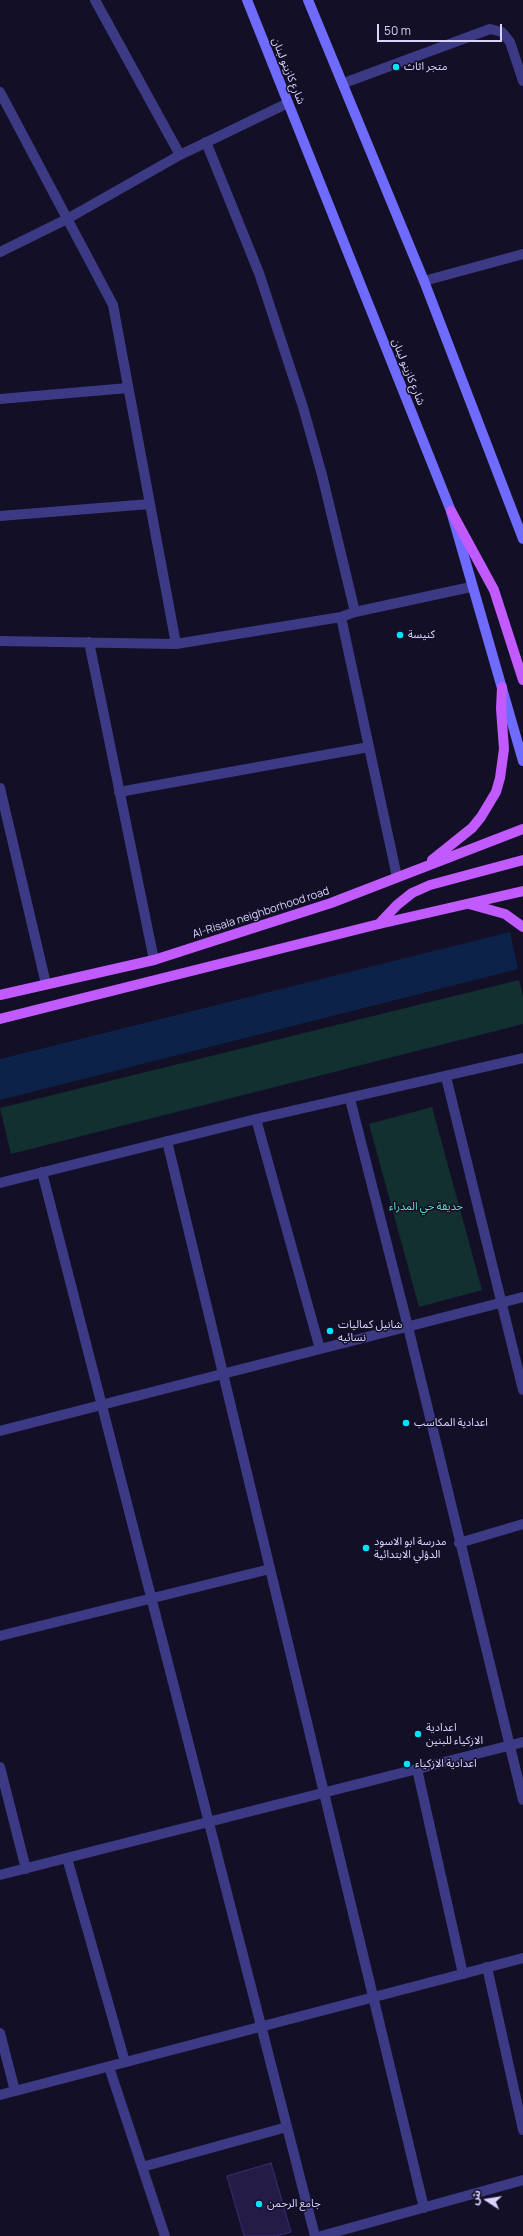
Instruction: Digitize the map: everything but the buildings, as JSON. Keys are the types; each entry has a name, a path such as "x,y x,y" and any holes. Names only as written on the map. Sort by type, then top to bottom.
{"main road":[{"name":"شارع كازينو لبنان","path":"247,0 451,511 471,587 523,761"},
{"path":"308,0 344,83 424,281 523,539"},
{"path":"451,511 494,590 523,680"},
{"path":"420,868 472,828 489,805 496,792 500,778 504,749 501,709 502,687"},
{"name":"Al-Risala neighborhood road","path":"0,995 154,960 331,903 523,829"},
{"path":"379,924 397,905 412,893 430,885 523,860"},
{"path":"0,1019 379,924 523,891"},
{"path":"468,903 506,914 523,927"}],"street":[{"path":"95,0 180,155"},
{"path":"344,83 490,28 502,32 510,42 523,81"},
{"path":"0,92 113,305 176,644"},
{"path":"0,252 67,219 180,155 288,103"},
{"path":"206,142 259,273 301,400 322,475 355,612"},
{"path":"424,281 523,254"},
{"path":"0,400 128,388"},
{"path":"0,516 150,504"},
{"path":"0,641 176,644 341,617 355,612 471,587"},
{"path":"341,617 397,877"},
{"path":"89,642 154,960"},
{"path":"119,792 369,747"},
{"path":"0,788 3,818 46,984"},
{"path":"0,1183 256,1119 350,1099 523,1058"},
{"path":"446,1077 523,1390"},
{"path":"350,1099 408,1327 459,1543 523,1800"},
{"path":"256,1119 320,1349"},
{"path":"167,1141 424,2208"},
{"path":"42,1172 315,2236"},
{"path":"0,1431 523,1297"},
{"path":"459,1543 523,1524"},
{"path":"0,1636 270,1569"},
{"path":"0,1875 523,1742"},
{"path":"0,1767 26,1869"},
{"path":"417,1769 464,1974"},
{"path":"67,1858 125,2062"},
{"path":"0,2095 523,1958"},
{"path":"486,1968 523,2130"},
{"path":"0,2033 15,2091"},
{"path":"109,2067 165,2236"},
{"path":"142,2167 287,2128"},
{"path":"321,2236 341,2233 523,2180"}],"green space":[{"path":"519,980 523,996 523,1024 11,1154 0,1108"},
{"name":"حديقة حي المدراء","path":"432,1107 482,1290 419,1307 369,1124"}],"water":[{"path":"510,932 518,969 0,1100 0,1059"}],"place":[{"name":"متجر اثاث","path":"396,67"},
{"name":"كنيسة","path":"400,635"},
{"name":"شانيل كماليات نسائيه","path":"330,1331"},
{"name":"اعدادية المكاسب","path":"406,1423"},
{"name":"مدرسة ابو الاسود الدؤلي الابتدائية","path":"366,1548"},
{"name":"اعدادية الازكياء للبنين","path":"418,1734"},
{"name":"اعدادية الازكياء","path":"407,1764"},
{"name":"جامع الرحمن","path":"259,2204"}]}
